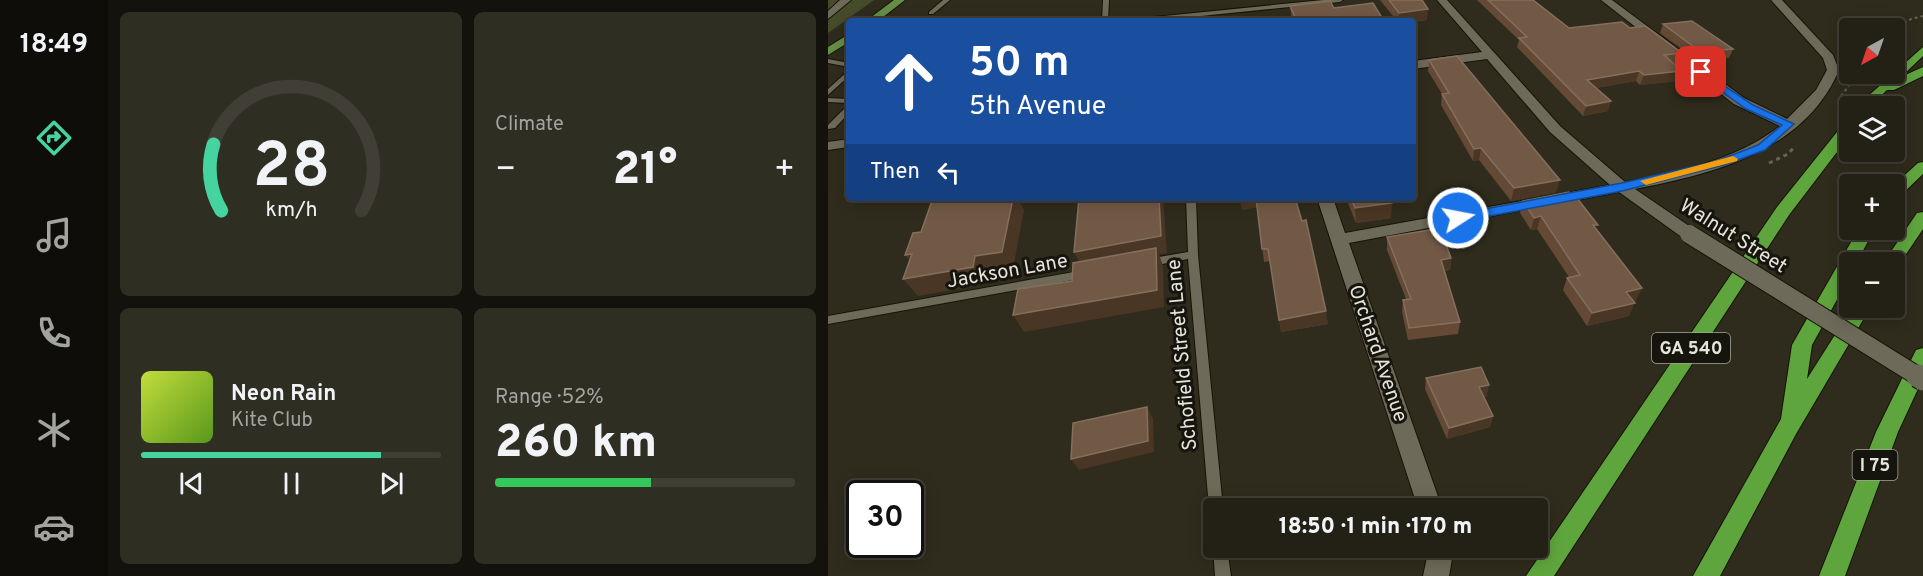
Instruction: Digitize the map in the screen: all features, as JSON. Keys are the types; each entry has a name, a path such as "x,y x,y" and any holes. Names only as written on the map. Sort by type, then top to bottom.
{"highway":[{"path":"1873,96 1923,50"},
{"path":"1878,96 1923,71"},
{"name":"GA 540","path":"1539,576 1783,212 1839,139"},
{"path":"1905,183 1923,166"},
{"path":"1899,252 1923,217"},
{"path":"1788,427 1802,345 1860,240"},
{"path":"1706,576 1788,427 1855,318"},
{"name":"I 75","path":"1832,576 1887,432 1923,356"}],"main road":[{"path":"875,18 900,0"},
{"path":"831,47 846,39"}],"street":[{"path":"828,16 846,0"},
{"name":"Walnut Street","path":"1442,0 1555,129 1622,187 1689,234 1923,379"},
{"path":"1606,0 1740,101 1789,124"},
{"path":"1340,239 1622,187 1747,154 1772,141 1828,82 1833,70 1829,57 1776,0"},
{"path":"1416,65 1488,55"},
{"path":"828,146 846,143"},
{"name":"Orchard Avenue","path":"1326,201 1427,498"},
{"path":"1437,576 1440,558"}],"lane":[{"path":"931,13 947,0"},
{"path":"1104,18 1106,0"},
{"path":"1183,18 1340,0"},
{"path":"828,61 846,64"},
{"path":"828,93 846,75"},
{"path":"828,100 846,101"},
{"path":"828,127 846,112"},
{"name":"Schofield Street Lane","path":"1191,201 1193,255 1215,498"},
{"path":"1134,266 1193,255"},
{"name":"Jackson Lane","path":"828,320 1098,272"},
{"path":"1221,558 1223,576"}],"path":[{"path":"1905,23 1923,16"}],"green space":[{"path":"828,0 874,0 846,18 828,33"}],"building":[{"path":"1389,0 1422,0 1428,9 1399,13"},
{"path":"1488,0 1533,0 1569,28 1622,22 1630,28 1645,26 1682,53 1664,55 1682,71 1644,75 1639,71 1587,80 1611,101 1586,106 1519,38 1527,37"},
{"path":"1330,1 1334,8 1373,3 1382,18 1296,18 1290,6"},
{"path":"1692,21 1733,49 1701,52 1663,24"},
{"path":"1457,56 1560,180 1514,188 1481,148 1474,149 1442,94 1449,93 1429,60"},
{"path":"1569,192 1577,198 1598,225 1593,225 1642,288 1626,292 1635,303 1592,313 1567,278 1580,275 1541,216 1534,218 1523,201"},
{"path":"932,201 1012,201 1002,252 975,256 973,267 903,279 912,254 905,255 913,233 921,232"},
{"path":"1079,201 1159,201 1161,236 1074,252"},
{"path":"1256,201 1296,201 1302,221 1306,220 1326,311 1279,320 1268,249 1262,249"},
{"path":"1352,201 1391,201 1392,203 1355,208"},
{"path":"1440,228 1451,258 1441,260 1460,322 1409,328 1403,300 1411,299 1387,237"},
{"path":"1156,248 1157,290 1013,315 1018,289 1072,281 1073,263"},
{"path":"1481,367 1489,385 1479,387 1493,416 1449,428 1426,378"},
{"path":"1147,407 1148,441 1071,459 1073,423"}],"slow traffic":[{"path":"1646,181 1733,159"}],"route":[{"path":"1458,218 1622,187 1720,163 1747,154 1772,141 1789,124 1749,107 1701,72"}]}
